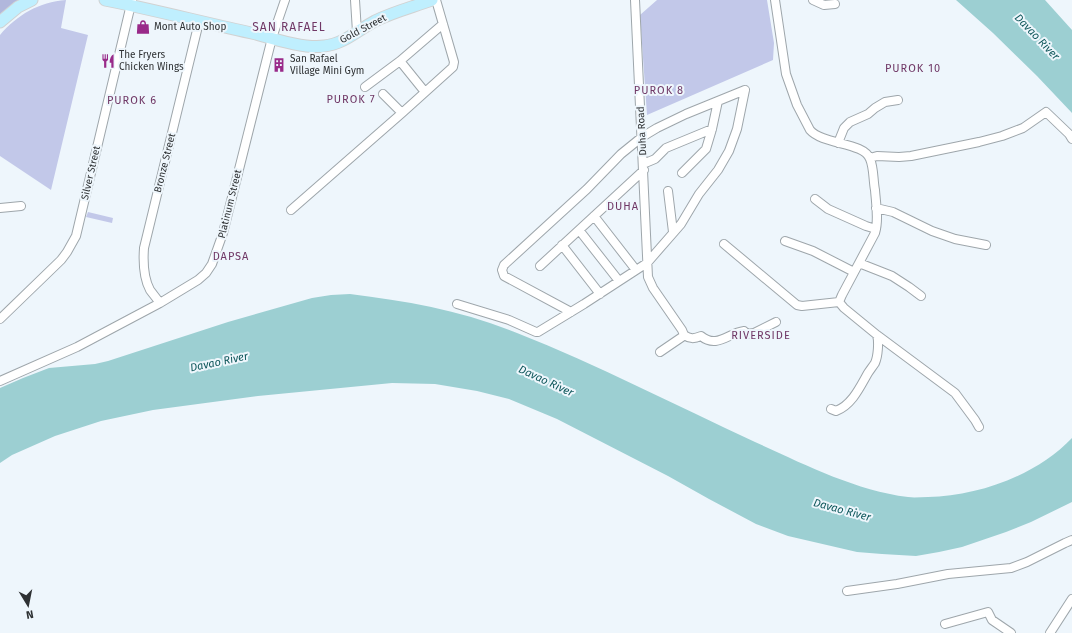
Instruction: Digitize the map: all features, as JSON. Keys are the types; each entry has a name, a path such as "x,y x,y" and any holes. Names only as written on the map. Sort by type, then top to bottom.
{"main road":[{"path":"0,22 18,7 32,0"},
{"name":"Gold Street","path":"105,0 131,3 200,22 307,46 324,46 339,42 374,21 432,0"}],"street":[{"name":"Platinum Street","path":"0,381 77,347 160,303 198,280 206,273 212,264 223,233 272,38 284,0"},
{"path":"355,0 357,32"},
{"path":"291,210 402,113 454,65 436,0"},
{"name":"Duha Road","path":"635,0 648,277 651,285 684,335"},
{"path":"776,0 786,74 797,105 810,130 823,138 861,150 870,158 876,208 876,229 839,302"},
{"path":"813,0 824,5 835,4"},
{"name":"Silver Street","path":"0,319 61,260 76,236 131,3"},
{"name":"Bronze Street","path":"160,303 150,290 146,280 143,262 144,248 200,22"},
{"path":"365,87 443,24"},
{"path":"400,60 425,92"},
{"path":"457,304 509,320 536,332 542,330 571,312 600,294 647,263 681,224 699,194 718,170 729,152 745,90 657,128 642,137 621,154 587,189 503,267 502,270 504,276 571,312"},
{"path":"383,94 402,113"},
{"path":"838,143 841,133 850,122 868,114 885,102 898,100"},
{"path":"682,174 706,148 718,101"},
{"path":"870,158 877,156 911,156 1002,136 1023,128 1046,112 1069,134 1072,139"},
{"path":"540,266 594,216 643,167 655,159 666,148 712,129"},
{"path":"668,190 674,232"},
{"path":"815,199 828,209 876,229"},
{"path":"0,208 21,206"},
{"path":"876,208 893,212 955,239 986,245"},
{"path":"594,216 636,270"},
{"path":"579,230 619,281"},
{"path":"785,241 813,251 854,272"},
{"path":"724,244 797,305 802,306 839,302"},
{"path":"562,245 600,294"},
{"path":"859,263 892,276 921,296"},
{"path":"839,302 844,308 877,335 955,393 979,427"},
{"path":"660,352 684,335 693,339 701,336 706,340 713,342 740,331 744,331 748,334 754,333 776,322"},
{"path":"831,409 836,411 840,410 848,403 857,392 876,362 878,341 877,335"},
{"path":"847,591 896,584 948,574 1012,568 1072,540"},
{"path":"1050,633 1072,599"},
{"path":"944,624 988,612 992,620 1011,633"}],"shaded area":[{"path":"0,0 19,0 0,15"},
{"path":"66,0 61,28 88,35 51,190 0,156 0,35 14,21 29,11 56,1"},
{"path":"657,0 767,0 774,43 773,60 647,115 640,15"},
{"path":"88,212 113,218 112,223 86,217"}],"water":[{"name":"Davao River","path":"956,0 1045,0 1072,30 1072,113 993,33"},
{"name":"Davao River","path":"350,294 435,308 497,325 577,358 811,467 868,489 888,494 910,497 947,496 987,488 1025,473 1042,463 1072,438 1072,502 1031,522 962,547 916,556 857,552 788,536 756,524 668,476 557,419 509,399 477,391 435,384 392,383 258,396 153,410 101,421 55,436 12,455 0,463 0,388 49,368 95,364 108,361 228,322 312,298"}],"place":[{"name":"Mont Auto Shop","path":"143,27"},
{"name":"The Fryers Chicken Wings","path":"108,61"},
{"name":"San Rafael Village Mini Gym","path":"279,65"}],"district":[{"name":"SAN RAFAEL","path":"289,27"},
{"name":"PUROK 10","path":"913,68"},
{"name":"PUROK 8","path":"659,90"},
{"name":"PUROK 7","path":"351,99"},
{"name":"PUROK 6","path":"132,100"},
{"name":"DUHA","path":"623,206"},
{"name":"DAPSA","path":"231,256"},
{"name":"RIVERSIDE","path":"761,335"}]}
